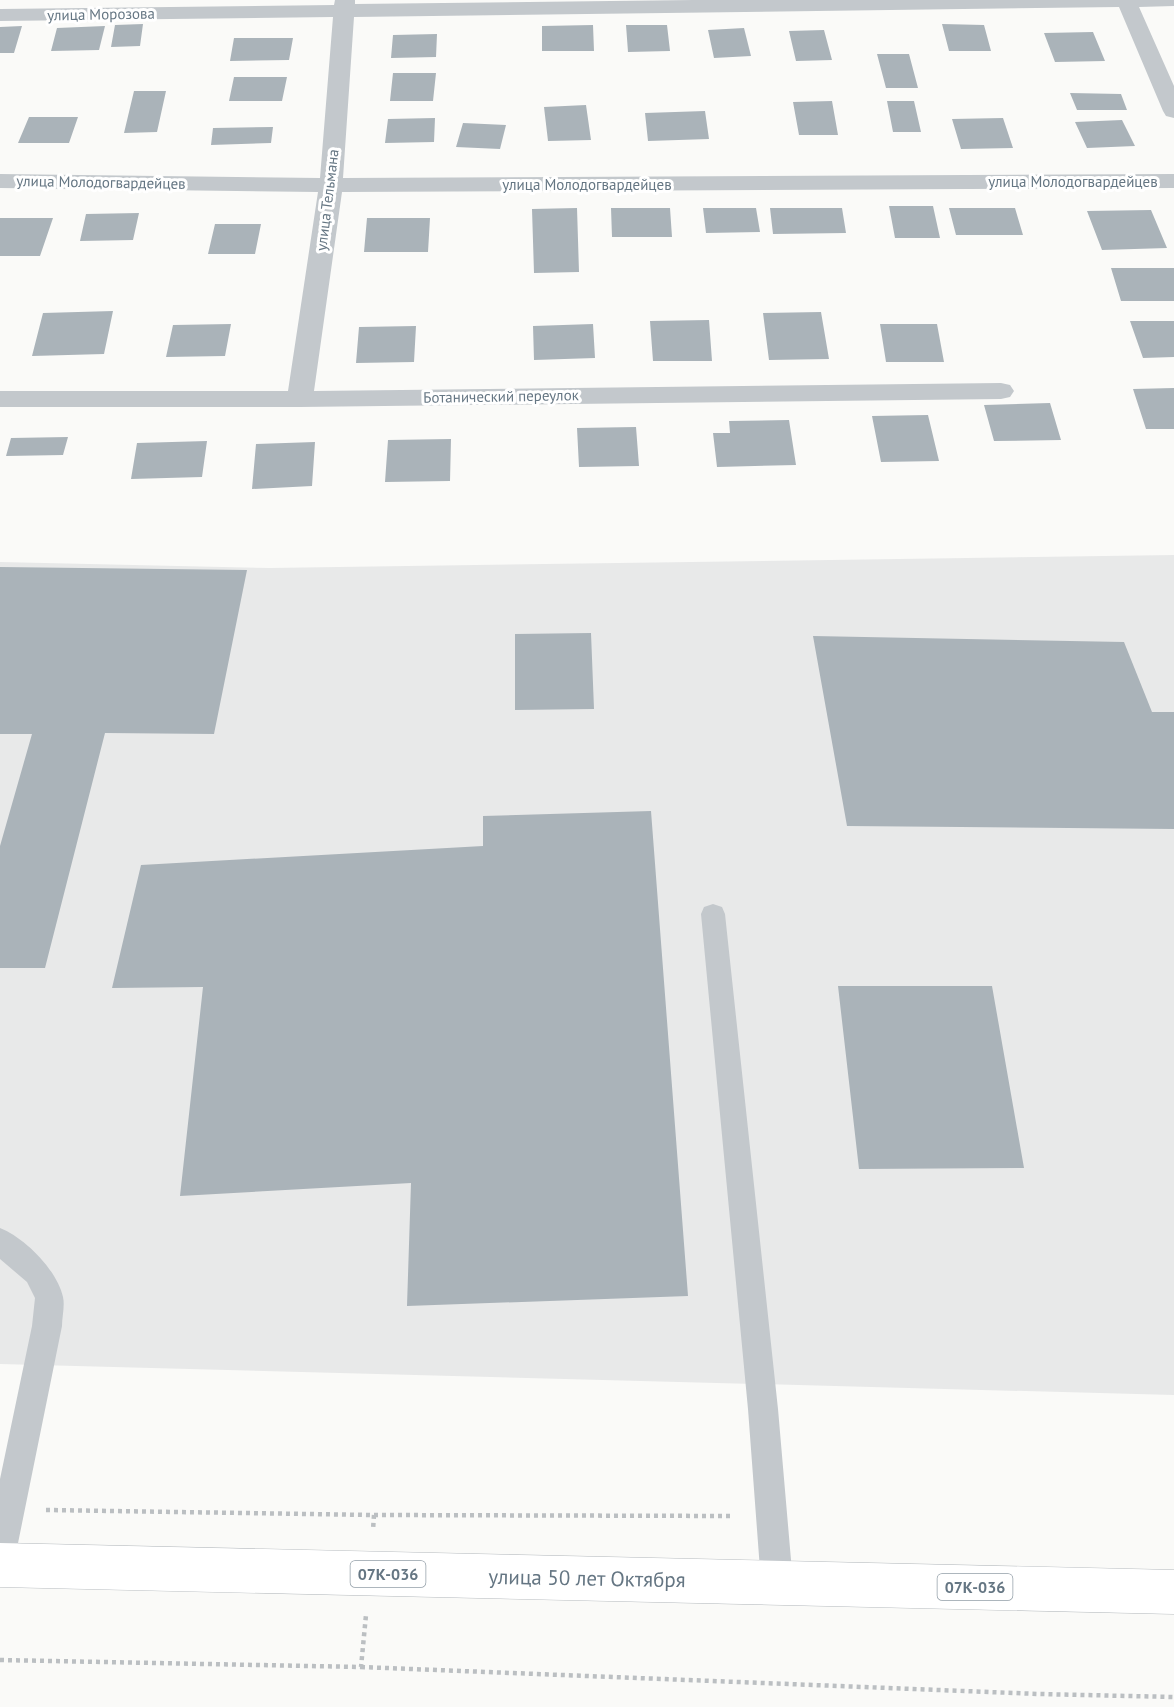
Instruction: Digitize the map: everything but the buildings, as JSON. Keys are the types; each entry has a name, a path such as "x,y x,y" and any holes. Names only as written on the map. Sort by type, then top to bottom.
{"main road":[{"name":"улица 50 лет Октября","path":"0,1565 1174,1592"}],"street":[{"path":"1126,0 1174,111"},
{"name":"улица Морозова","path":"0,15 344,6 1174,0"},
{"name":"улица Тельмана","path":"300,399 331,185 344,6"},
{"name":"улица Молодогвардейцев","path":"0,181 331,185 1174,181"},
{"name":"Ботанический переулок","path":"0,399 300,399 1001,391"}],"lane":[{"path":"713,914 777,1583"},
{"path":"0,1241 37,1273 48,1298 47,1326 0,1552"}],"path":[{"path":"374,1515 771,1516"},
{"path":"361,1667 1039,1694 1174,1697"}],"shaded area":[{"path":"1174,555 1174,1395 0,1364 0,562 270,568"}]}
